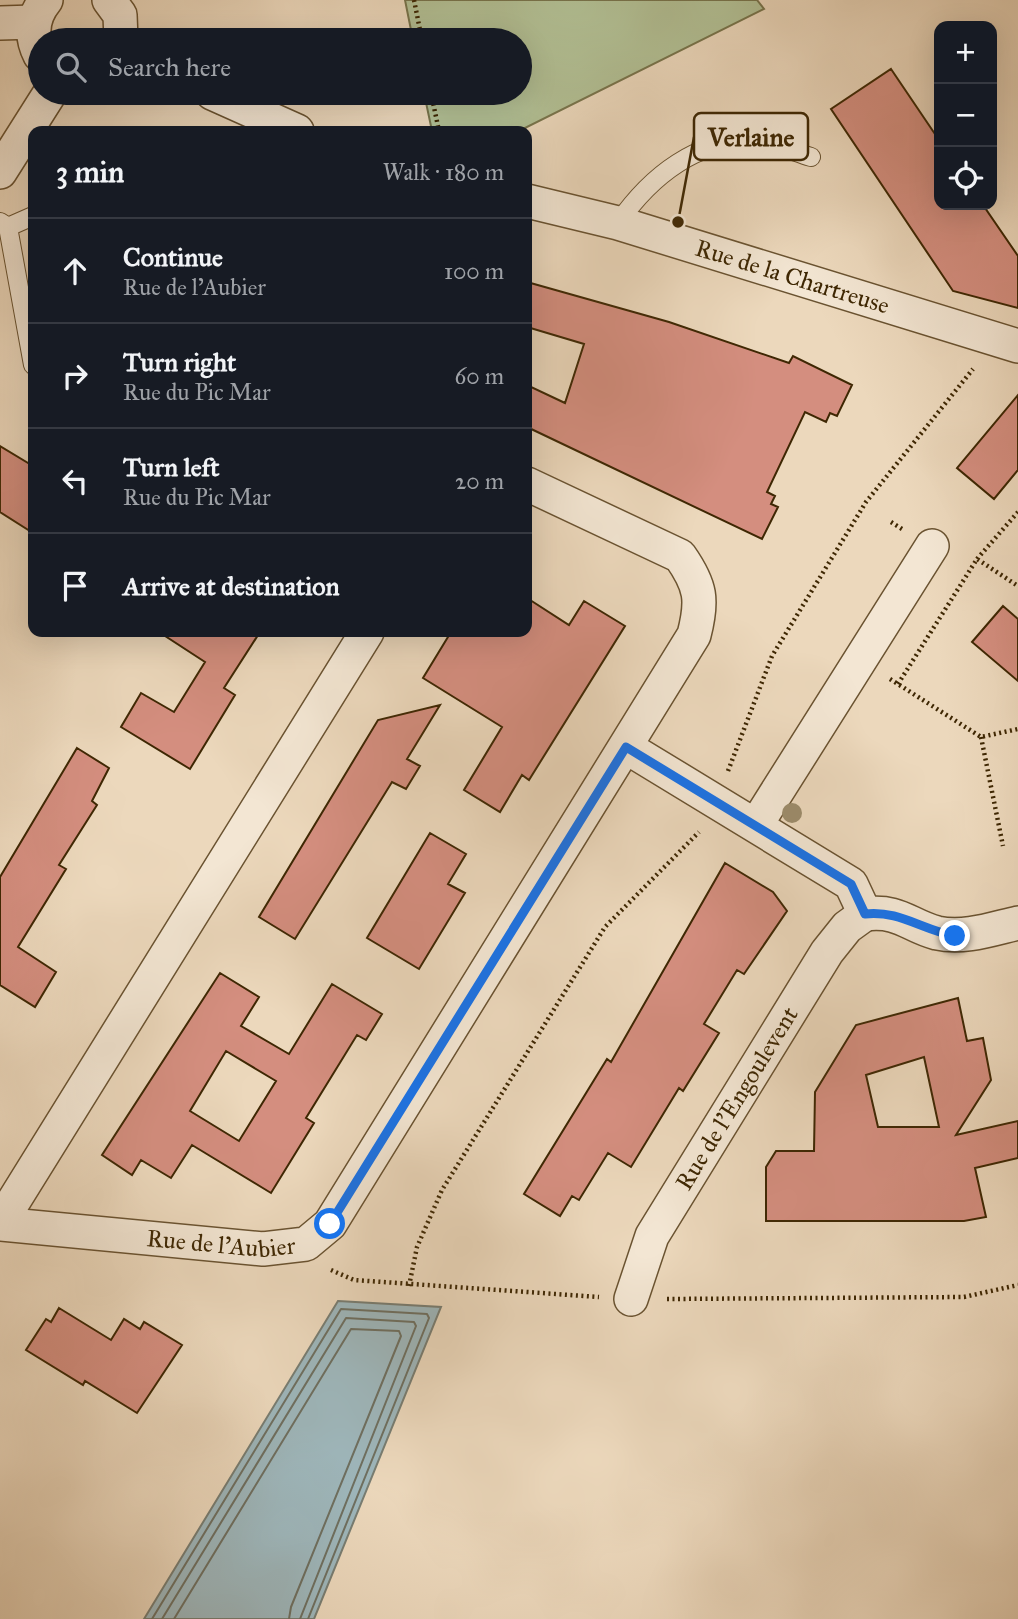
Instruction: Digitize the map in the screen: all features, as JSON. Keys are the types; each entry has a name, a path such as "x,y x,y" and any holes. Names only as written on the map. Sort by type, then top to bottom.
{"street":[{"path":"110,0 120,15 121,28"},
{"path":"0,23 40,11"},
{"path":"36,28 40,11"},
{"path":"29,126 42,105"},
{"path":"239,105 286,126"},
{"path":"0,172 28,128"},
{"name":"Rue de la Chartreuse","path":"532,202 618,223 1018,346"},
{"name":"Rue de l'Aubier","path":"364,637 0,1224 263,1249 306,1244 330,1224 694,635 701,608 695,578 680,556 532,486"},
{"path":"756,825 932,546"},
{"path":"626,747 851,884 865,914 884,912 909,919 934,932 955,936 1018,923"},
{"name":"Rue de l'Engoulevent","path":"631,1299 652,1236 827,953 846,927 865,914"}],"lane":[{"path":"618,223 660,174 701,150 729,143 760,142 811,157"},
{"path":"28,217 4,224 28,341"}],"path":[{"path":"414,0 420,28"},
{"path":"434,105 438,126"},
{"path":"898,684 977,559 1018,512"},
{"path":"977,559 1018,586"},
{"path":"860,660 981,737 1018,729"},
{"path":"981,737 1003,846"}],"green space":[{"path":"405,0 757,0 764,9 529,126 431,126 427,105 532,105 532,28 411,28"}],"water":[{"path":"338,1301 441,1307 314,1619 144,1619"}],"building":[{"path":"891,69 934,133 934,210 986,210 1018,256 1018,308 953,291 831,109"},
{"path":"532,283 669,322 789,363 793,356 852,385 837,416 830,413 826,422 805,412 767,492 775,496 771,504 778,507 762,539 532,429 532,387 565,403 584,344 532,328"},
{"path":"1018,395 1018,470 994,499 957,468"},
{"path":"0,446 28,463 28,530 0,512"},
{"path":"532,601 569,625 584,601 625,626 529,780 522,775 500,812 464,790 502,727 423,678 448,637 532,637"},
{"path":"1003,606 1018,619 1018,681 972,642"},
{"path":"167,637 257,637 224,688 235,695 190,769 121,727 141,693 174,712 205,662"},
{"path":"440,705 407,759 420,766 406,789 392,782 295,939 259,917 378,720"},
{"path":"77,748 109,768 92,801 97,805 59,865 66,869 18,947 56,972 35,1007 0,985 0,877"},
{"path":"430,833 466,854 448,884 465,893 419,969 367,938"},
{"path":"725,863 773,892 787,911 744,974 737,970 704,1024 719,1033 683,1091 679,1088 631,1167 608,1153 579,1200 572,1196 560,1216 524,1194 607,1059 611,1062"},
{"path":"220,973 259,997 241,1026 289,1054 332,984 382,1014 366,1040 357,1035 306,1118 314,1123 271,1193 192,1145 171,1178 141,1160 132,1175 102,1155","holes":["226,1051 276,1081 239,1141 190,1111"]},
{"path":"958,998 967,1041 983,1038 991,1080 956,1135 1018,1121 1018,1158 975,1168 986,1217 964,1221 766,1221 766,1167 776,1151 814,1151 815,1092 856,1025","holes":["924,1057 939,1127 878,1127 866,1075"]},
{"path":"59,1308 111,1340 124,1319 140,1329 144,1322 182,1345 137,1413 85,1381 83,1385 26,1350 46,1319 51,1322"}],"place":[{"name":"Verlaine","path":"678,222"}],"route":[{"path":"330,1224 626,747 851,884 865,914 884,912 909,919 934,932 955,936"}]}
